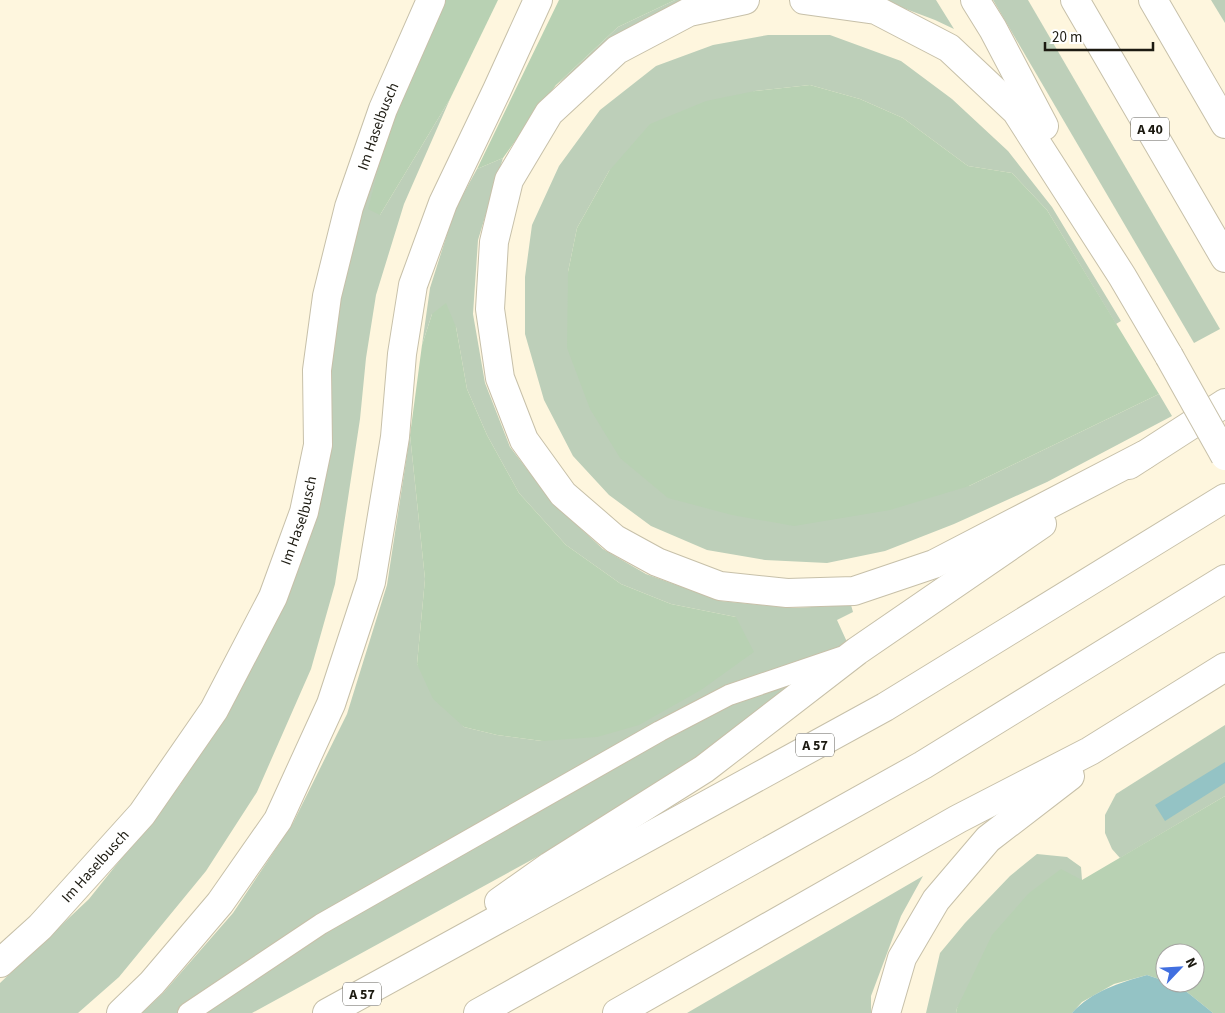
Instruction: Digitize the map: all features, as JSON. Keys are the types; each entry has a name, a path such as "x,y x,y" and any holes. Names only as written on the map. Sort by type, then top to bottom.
{"main road":[{"name":"Im Haselbusch","path":"0,962 40,927 142,814 214,710 273,597 304,512 318,445 317,370 327,296 349,207 383,109 431,0"},
{"path":"121,1013 152,983 220,903 278,820 331,704 371,582 395,437 402,354 413,285 443,203 498,90 538,0"},
{"path":"745,0 689,12 617,50 549,113 509,180 494,242 490,310 500,378 524,440 563,494 615,539 658,562 720,586 787,593 854,591 934,564 1144,455"},
{"path":"804,0 876,10 949,48 1016,111 1122,276"},
{"path":"975,0 1122,276 1225,456"},
{"name":"A 40","path":"1075,0 1225,258"},
{"path":"1153,0 1225,124"},
{"path":"396,976 550,866 704,769 857,651 1144,455 1225,403"},
{"name":"A 57","path":"327,1013 885,707 1225,498"},
{"path":"478,1013 923,765 1225,579"},
{"path":"617,1013 958,819 1090,751 1225,667"},
{"path":"886,1013 902,958 936,900 988,839 1076,771 1090,751"}],"lane":[{"path":"188,1013 321,924 660,731 729,695 857,651"}],"green space":[{"path":"441,0 498,0 450,99 380,215 368,209 392,117"},
{"path":"559,0 675,0 618,27 556,85 503,158 477,169"},
{"path":"675,0 694,0 624,33 556,85 618,27"},
{"path":"882,0 936,0 954,29 935,20"},
{"path":"993,0 1028,0 1220,329 1194,343"},
{"path":"1211,0 1225,0 1225,23"},
{"path":"768,35 830,35 901,61 952,99 1008,151 1052,207 1121,321 1116,324 1047,210 1012,173 968,166 903,118 860,99 810,85 755,91 609,171 577,228 568,272 969,486 1159,394 1172,416 1047,482 954,524 885,551 827,563 765,560 707,550 651,526 609,495 573,456 544,400 525,334 525,277 532,225 559,166 600,110 656,66 713,45"},
{"path":"810,85 860,99 903,118 968,166 1012,173 1047,210 1159,394 969,486 890,510 794,526 732,515 668,498 620,458 590,409 567,348 568,272 577,228 609,171 650,124 706,101 755,91"},
{"path":"450,99 404,204 376,295 366,358 360,419 335,584 311,669 257,792 206,871 119,977 78,1013 0,1013 0,983 89,899 180,785 269,630 327,450 334,328 350,228 392,117 380,215"},
{"path":"503,158 478,240 473,314 485,383 510,447 554,504 603,549 646,574 721,601 792,608 851,605 853,612 837,620 847,642 695,760 557,846 252,1013 142,1013 164,992 233,913 293,823 347,714 387,585 410,435 425,579 417,664 464,727 497,735 542,741 736,617 671,604 621,584 566,545 519,493 487,435 467,389 456,327 432,314 422,345 430,288 455,209 477,169"},
{"path":"446,303 456,327 467,389 487,435 519,493 566,545 621,584 671,604 736,617 754,652 701,690 639,725 597,737 542,741 497,735 464,727 433,699 417,664 425,579 410,435 422,345 432,314"},
{"path":"1225,725 1225,796 1120,858 1112,849 1105,833 1105,815 1116,794"},
{"path":"1225,796 1225,1013 1213,1013 1188,993 1205,993 1205,943 1155,943 1155,978 1147,975 1114,984 1082,1002 1072,1013 956,1013 992,935 1029,893 1061,869 1082,880"},
{"path":"1037,854 1067,857 1081,867 1082,880 957,1008 956,1013 926,1013 940,953 965,923 1010,876"},
{"path":"923,876 901,916 871,996 871,1013 687,1013"}],"water":[{"path":"1225,762 1225,783 1165,821 1155,805"},
{"path":"1147,975 1155,978 1155,993 1188,993 1213,1013 1072,1013 1097,993"}]}
